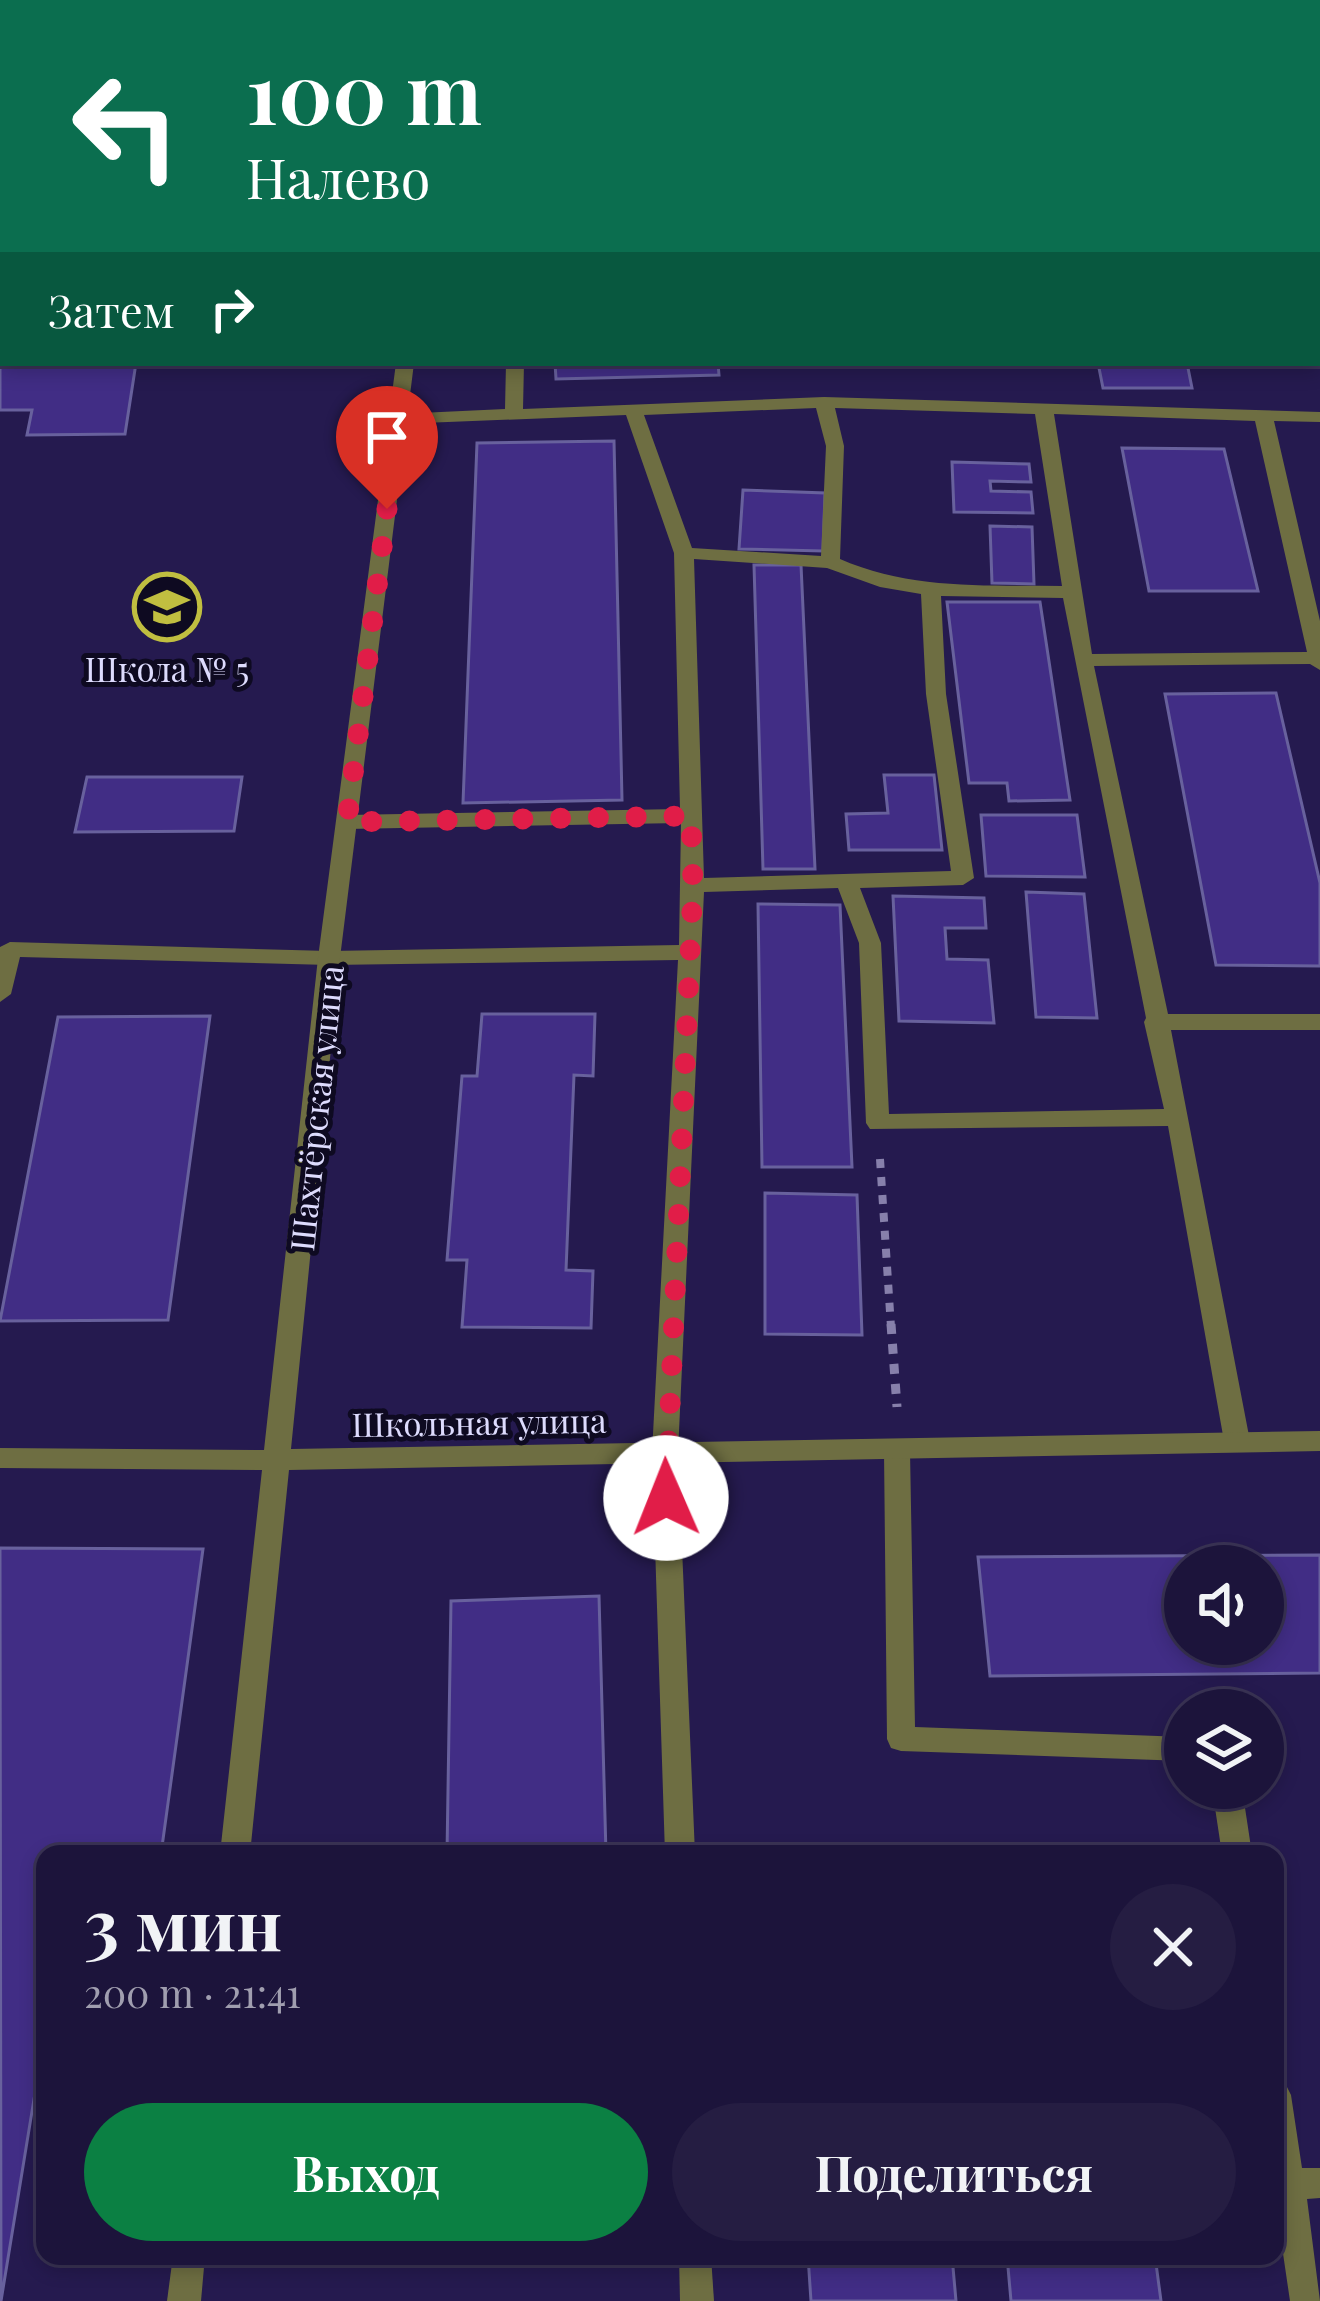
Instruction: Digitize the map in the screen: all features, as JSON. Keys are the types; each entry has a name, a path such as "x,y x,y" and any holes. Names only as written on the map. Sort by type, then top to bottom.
{"street":[{"name":"Шахтёрская улица","path":"236,1845 329,958 405,366"},
{"path":"514,410 515,366"},
{"path":"398,419 514,410 824,403 1320,417"},
{"path":"824,403 835,446 830,562"},
{"path":"633,409 684,553 693,885 665,1453 680,1845"},
{"path":"1044,410 1083,660 1178,1117 1237,1442"},
{"path":"1083,660 1319,661 1263,415"},
{"path":"684,553 830,562 849,572 932,589 1074,592"},
{"path":"693,885 963,878 936,694 932,589"},
{"path":"347,822 691,816"},
{"path":"847,882 870,943 878,1123 1178,1117"},
{"path":"0,994 10,949 329,958 689,952"},
{"path":"1155,1022 1320,1022"},
{"name":"Школьная улица","path":"0,1458 279,1460 1320,1441"},
{"path":"897,1451 901,1739 1164,1748"},
{"path":"1230,1809 1236,1845"},
{"path":"1284,2123 1304,2184 1307,2301"},
{"path":"184,2301 188,2265"},
{"path":"695,2265 697,2301"}],"path":[{"path":"878,1123 897,1451"}],"building":[{"path":"0,366 136,366 125,434 27,435 32,410 0,410"},
{"path":"555,366 718,366 719,375 556,379"},
{"path":"1099,366 1188,366 1192,388 1103,388"},
{"path":"614,441 622,800 463,803 477,443"},
{"path":"1122,448 1224,449 1258,591 1149,591"},
{"path":"952,462 1029,464 1031,482 990,481 991,491 1031,492 1033,513 954,512"},
{"path":"743,490 825,493 823,551 739,549"},
{"path":"990,526 1032,527 1034,584 992,583"},
{"path":"754,565 801,565 815,869 763,869"},
{"path":"947,602 1040,602 1070,800 1009,801 1007,783 969,783"},
{"path":"1276,693 1320,883 1320,966 1216,965 1165,694"},
{"path":"884,775 934,775 942,850 849,850 846,814 888,813"},
{"path":"87,777 242,777 234,831 75,832"},
{"path":"981,815 1077,815 1085,877 986,876"},
{"path":"1026,892 1084,894 1097,1018 1036,1017"},
{"path":"893,896 984,898 986,928 945,928 947,959 988,960 994,1023 899,1021"},
{"path":"758,904 840,905 852,1167 762,1167"},
{"path":"482,1014 595,1014 593,1076 574,1075 566,1270 593,1271 591,1328 462,1327 467,1260 447,1260 462,1076 477,1076"},
{"path":"210,1016 168,1320 0,1321 58,1017"},
{"path":"765,1193 857,1195 862,1335 765,1334"},
{"path":"0,1548 203,1549 162,1845 36,1845 36,2087 1,2301"},
{"path":"1284,1555 1320,1555 1320,1673 990,1676 978,1557 1164,1556 1164,1665 1284,1665"},
{"path":"599,1596 606,1845 447,1845 451,1601"},
{"path":"809,2265 953,2265 956,2301 811,2301"},
{"path":"1008,2265 1156,2265 1161,2301 1011,2301"}],"place":[{"name":"Школа № 5","path":"167,607"}],"route":[{"path":"387,509 347,822 691,816 693,885 666,1498"}]}
